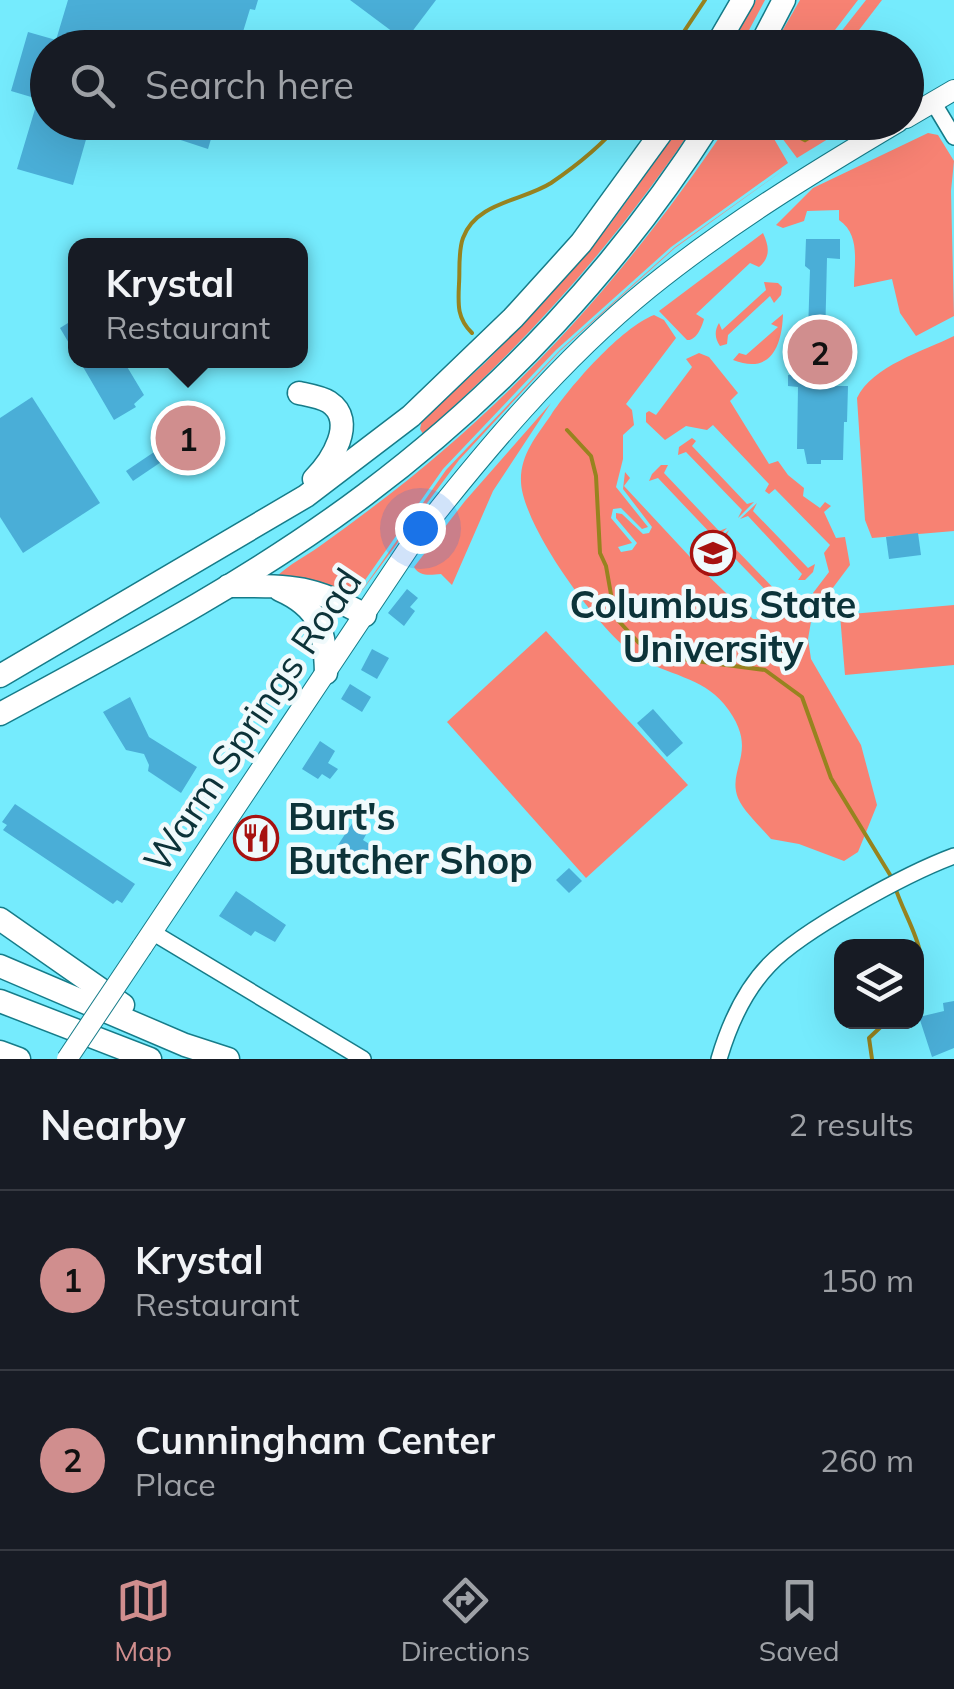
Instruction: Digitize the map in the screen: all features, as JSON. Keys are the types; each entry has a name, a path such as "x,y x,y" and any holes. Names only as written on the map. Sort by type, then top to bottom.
{"highway":[{"path":"726,30 743,0"},
{"path":"768,30 784,0"},
{"path":"0,676 306,496 411,416 471,361 581,242 656,140"},
{"path":"0,714 228,586 365,495 506,374 610,261 698,140"},
{"path":"280,512 332,458 341,425 338,410 327,400 298,393"},
{"path":"228,586 303,587 327,594 365,616"},
{"path":"272,587 299,598 316,618 325,638 326,674"},
{"path":"0,919 40,950 185,1045"},
{"path":"0,966 185,1045 228,1059"},
{"path":"0,1001 150,1059"},
{"path":"0,1052 19,1059"}],"main road":[{"path":"924,107 954,90"},
{"name":"Warm Springs Road","path":"67,1059 410,546 448,497 585,346 649,288 804,178 868,140"}],"street":[{"path":"933,102 954,136"},
{"path":"719,1059 731,1021 769,965 798,942 874,896 954,856"},
{"path":"147,940 363,1059"}],"shaded area":[{"path":"756,0 765,0 749,30 739,30"},
{"path":"800,0 858,0 835,30 783,30"},
{"path":"866,0 882,0 859,30 842,30"},
{"path":"924,135 938,135 954,161 954,316 916,336 900,313 892,279 854,287 853,241 839,220 839,210 807,211 804,221 783,228 776,225 813,188 913,140 924,140"},
{"path":"671,140 684,140 570,288 499,363 423,434 422,420 547,299 611,223"},
{"path":"717,140 775,140 788,163 671,247 556,350 443,469 351,600 277,576 415,474 486,412 598,295"},
{"path":"784,140 826,140 797,158"},
{"path":"789,166 675,248 560,351 459,460 356,599 446,470 560,350 675,247"},
{"path":"763,233 766,259 759,267 750,263 696,314 703,322 696,336 687,340 659,311"},
{"path":"764,282 778,283 781,295 774,303 770,296 728,335 727,344 720,346 716,335 719,323 722,330 766,290"},
{"path":"783,314 780,337 772,355 757,364 733,360 739,353 746,355 778,327 771,324"},
{"path":"654,315 664,320 676,338 626,404 632,410 634,425 623,435 623,459 616,487 648,527 642,529 621,508 613,509 611,518 632,543 618,547 621,552 632,550 637,543 616,513 643,534 652,527 623,489 625,472 630,478 624,486 691,558 697,554 702,558 697,565 753,619 781,620 799,606 812,616 808,639 811,659 861,745 877,805 858,852 844,861 799,844 771,839 744,809 736,787 741,734 724,704 695,682 638,657 604,626 549,551 525,501 523,463 540,431 598,359 627,332"},
{"path":"954,336 954,531 872,538 865,520 857,398 886,368"},
{"path":"699,353 709,357 738,393 730,401 769,464 778,461 804,488 803,496 820,508 825,502 831,506 824,512 836,538 845,537 850,565 823,601 816,600 813,593 829,572 824,553 830,545 775,489 769,494 765,491 769,484 713,425 707,430 686,426 665,440 646,422 646,413 656,415 692,367 686,359"},
{"path":"551,403 493,491 452,585 441,574 419,572 414,567 465,501"},
{"path":"692,438 696,441 692,446 747,504 754,502 738,518 742,510 686,452 678,455 679,447"},
{"path":"661,465 668,465 664,473 719,531 727,528 710,545 714,537 658,478 649,481"},
{"path":"757,503 753,511 808,568 815,564 805,580 798,580 802,574 748,516 740,519"},
{"path":"729,530 725,538 780,595 787,592 777,607 770,607 775,600 720,543 712,546"},
{"path":"954,605 954,665 845,675 840,615"},
{"path":"546,631 688,785 586,878 447,722"}],"building":[{"path":"68,0 258,0 255,10 250,9 244,30 59,30"},
{"path":"350,0 436,0 413,30 390,30"},
{"path":"30,33 30,97 11,91"},
{"path":"30,126 30,140 86,140 73,185 17,169"},
{"path":"181,140 211,140 208,149"},
{"path":"806,239 840,239 840,259 827,258 825,342 845,343 845,362 832,362 831,386 848,386 847,422 843,460 821,460 821,464 807,464 804,449 797,449 798,387 788,386 788,375 795,375 796,341 806,342 808,332 810,270 805,266"},
{"path":"68,323 68,342 60,328"},
{"path":"84,368 128,368 144,395 134,404 136,407 114,420"},
{"path":"32,397 100,503 23,553 0,517 0,418"},
{"path":"177,415 211,449 200,460 166,426"},
{"path":"163,446 170,456 133,481 126,471"},
{"path":"918,533 921,555 889,559 886,537"},
{"path":"407,589 418,598 410,607 415,611 404,626 388,613"},
{"path":"372,649 389,658 377,679 361,670"},
{"path":"350,684 371,697 362,712 341,699"},
{"path":"130,697 149,737 197,767 181,793 148,771 144,754 126,750 103,712"},
{"path":"653,709 683,743 667,757 637,723"},
{"path":"320,741 335,751 328,763 338,769 330,779 322,774 318,779 302,769"},
{"path":"15,804 135,884 122,903 117,900 113,904 3,830 7,825 2,822"},
{"name":"Burt's Butcher Shop","path":"251,820 260,827 263,822 279,834 263,855 256,850 252,856 234,843"},
{"path":"353,822 368,831 363,840 377,849 368,864 338,845"},
{"path":"569,868 582,881 569,893 556,880"},
{"path":"236,891 286,925 275,942 255,931 251,936 219,916"},
{"path":"954,1001 954,1048 932,1057 923,1029 924,1016 944,1011 943,1003"}],"waterway":[{"path":"685,30 705,0"},
{"path":"472,333 461,316 458,298 460,249 469,226 489,210 551,183 605,140"},
{"path":"567,430 591,456 596,476 600,553 615,617 638,642 658,656 765,670 802,697 831,778 892,878"},
{"path":"895,887 917,939"},
{"path":"872,1059 869,1038 879,1029"}],"place":[{"name":"Cunningham Center","path":"820,352"},
{"name":"Krystal","path":"188,438"},
{"name":"Columbus State University","path":"713,553"},
{"name":"Burt's Butcher Shop","path":"256,838"}]}
